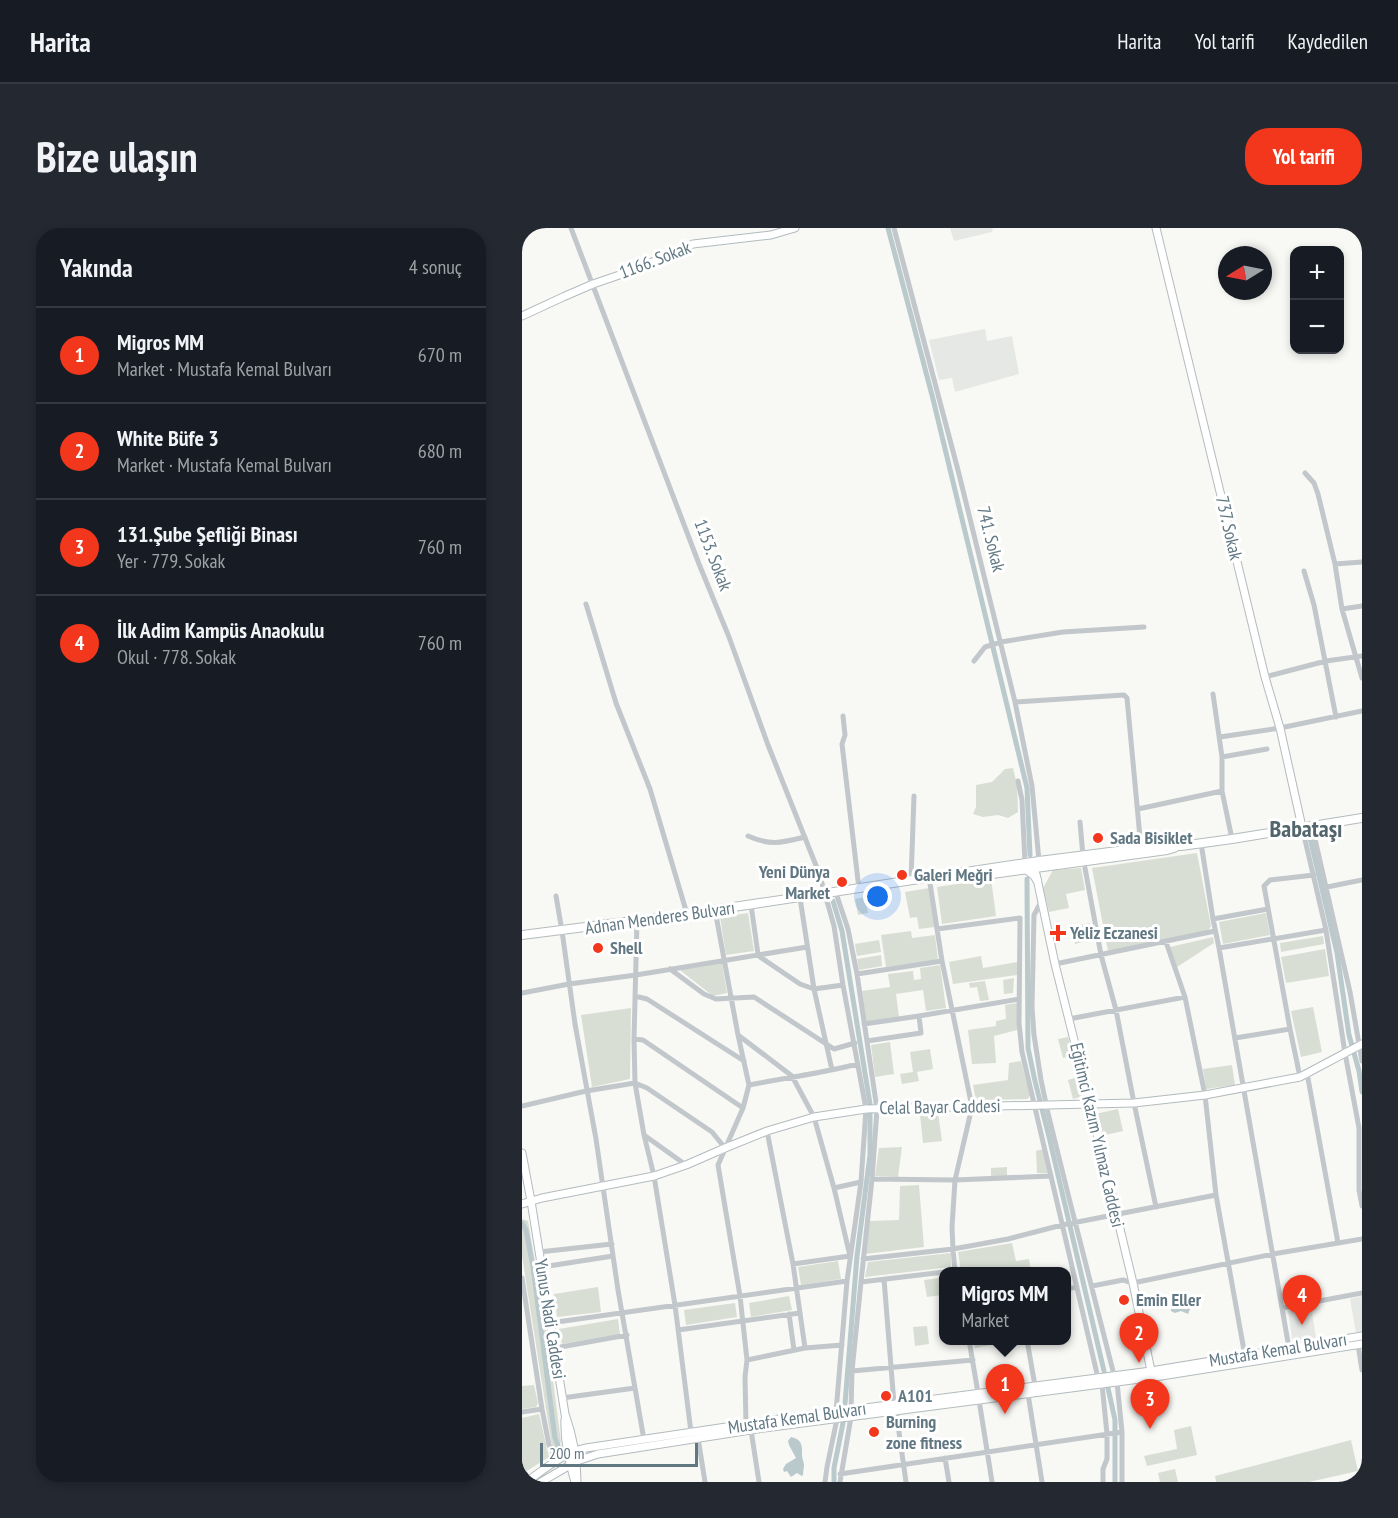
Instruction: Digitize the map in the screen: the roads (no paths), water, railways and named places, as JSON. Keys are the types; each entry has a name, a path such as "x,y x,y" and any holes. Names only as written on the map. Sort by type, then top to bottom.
{"main road":[{"name":"Adnan Menderes Bulvarı","path":"522,935 637,921 900,883 1167,850 1362,818"},
{"name":"Adnan Menderes Bulvarı","path":"1033,866 1141,848 1181,846"},
{"path":"1033,866 1037,880"},
{"name":"Adnan Menderes Bulvarı","path":"900,883 911,880 929,880"},
{"name":"Adnan Menderes Bulvarı","path":"522,940 562,931"}],"street":[{"name":"1153. Sokak","path":"571,228 819,873 834,926 866,1109 859,1204 847,1281 836,1416 825,1482"},
{"name":"1166. Sokak","path":"522,316 592,284 634,270 693,244 771,235 795,228"},
{"name":"741. Sokak","path":"894,228 959,474 1015,702 1032,786 1036,834 1033,866"},
{"name":"737. Sokak","path":"1156,228 1265,677 1280,728 1302,827"},
{"path":"1305,473 1314,483 1318,494 1335,564 1342,609 1359,656 1362,678"},
{"path":"1335,564 1362,562"},
{"path":"1304,571 1314,605 1336,717"},
{"path":"586,604 616,703 650,789 687,914"},
{"path":"1342,609 1362,606"},
{"path":"974,662 985,647 1001,642 1063,632 1144,627"},
{"path":"1265,677 1326,661 1359,656"},
{"path":"1213,694 1222,757 1222,791 1232,839"},
{"path":"1015,702 1124,695 1127,698 1141,848"},
{"path":"1220,737 1280,728 1362,711"},
{"path":"843,716 845,735 842,744 859,889"},
{"path":"1222,757 1267,749"},
{"path":"1018,781 1033,866"},
{"path":"1138,809 1222,791"},
{"path":"911,880 914,796"},
{"path":"1080,822 1083,856"},
{"path":"1312,826 1350,992 1362,1061"},
{"path":"1302,827 1326,930 1345,1053 1361,1127 1359,1191 1362,1206"},
{"path":"748,836 761,842 773,843 805,837"},
{"path":"1201,843 1289,1348"},
{"name":"Eğitimci Kazım Yılmaz Caddesi","path":"1033,866 1042,900"},
{"path":"1085,868 1101,955 1116,1010 1156,1207"},
{"path":"1314,875 1270,880 1264,886 1290,1029 1304,1075 1338,1243"},
{"path":"929,880 942,961 972,1107 955,1180 952,1227 954,1267"},
{"name":"Eğitimci Kazım Yılmaz Caddesi","path":"1037,880 1055,964 1133,1283 1151,1371"},
{"path":"1327,887 1362,880"},
{"path":"836,893 848,929 857,974 877,1109 852,1371 851,1413 840,1482"},
{"path":"556,896 644,1440"},
{"path":"800,898 814,989 832,1070"},
{"path":"1042,900 1034,915 1032,1007 1035,1047 1075,1223 1116,1379 1122,1432 1122,1482"},
{"path":"751,905 758,954 800,984 814,989 843,985"},
{"path":"1213,919 1268,909"},
{"path":"715,910 749,1085 743,1108 718,1165 743,1320 747,1360 748,1427 757,1482"},
{"path":"937,929 1020,918 1020,1036 1034,1105 1100,1381 1107,1434 1107,1459 1103,1469 1103,1482"},
{"path":"637,921 635,1083 654,1176 675,1305 691,1432"},
{"path":"1219,948 1326,930"},
{"path":"1055,964 1215,931"},
{"path":"1166,942 1185,997 1205,1095 1216,1195 1245,1356"},
{"path":"522,993 807,947"},
{"path":"857,974 942,961"},
{"path":"670,969 704,994 716,999 754,997 834,1049 855,1044"},
{"path":"635,996 647,999 745,1062"},
{"path":"1069,1019 1185,997"},
{"path":"864,1024 1019,999"},
{"path":"867,1041 921,1033 919,1016"},
{"path":"1235,1038 1290,1029"},
{"path":"738,1035 792,1076 814,1117 834,1188 850,1256 793,1264"},
{"path":"634,1039 643,1040 743,1108"},
{"name":"Celal Bayar Caddesi","path":"522,1204 654,1176 767,1131 814,1117 866,1109 1134,1103 1205,1095 1304,1075 1360,1045"},
{"path":"749,1085 858,1064"},
{"path":"522,1106 635,1083 647,1088 712,1132 725,1148"},
{"path":"767,1131 793,1264 805,1348"},
{"path":"644,1135 686,1165"},
{"name":"Yunus Nadi Caddesi","path":"522,1153 562,1398 575,1450 573,1463 576,1482"},
{"path":"872,1179 955,1180 1051,1176"},
{"path":"834,1188 861,1182"},
{"path":"863,1259 953,1249 1216,1195"},
{"path":"1092,1286 1123,1280 1133,1283 1273,1254 1362,1239"},
{"path":"539,1252 612,1244"},
{"path":"542,1267 614,1256"},
{"path":"861,1282 939,1273"},
{"path":"522,1278 524,1302 530,1324 549,1445 560,1459"},
{"path":"884,1280 895,1408 906,1482"},
{"path":"550,1323 847,1281"},
{"path":"1071,1288 1077,1287"},
{"path":"1282,1308 1362,1293"},
{"path":"678,1330 800,1313"},
{"path":"789,1314 794,1350"},
{"path":"522,1327 530,1324"},
{"path":"555,1348 627,1335"},
{"name":"Mustafa Kemal Bulvarı","path":"1116,1379 1151,1371 1362,1336"},
{"path":"747,1360 805,1348 842,1345"},
{"path":"970,1345 992,1482"},
{"path":"1028,1345 1035,1386"},
{"path":"1360,1345 1362,1370"},
{"name":"Mustafa Kemal Bulvarı","path":"526,1482 575,1450 691,1432 836,1416 979,1397 1035,1386 1116,1379 1360,1345"},
{"path":"852,1371 973,1360"},
{"name":"Mustafa Kemal Bulvarı","path":"979,1397 1028,1394 1100,1381"},
{"path":"562,1398 635,1388"},
{"path":"1028,1394 1042,1482"},
{"path":"522,1412 542,1409"},
{"name":"Yunus Nadi Caddesi","path":"565,1413 564,1430 567,1454 573,1463"},
{"name":"Mustafa Kemal Bulvarı","path":"541,1482 573,1463 598,1454 698,1438 748,1427"},
{"path":"840,1474 1122,1432"},
{"path":"698,1438 705,1482"},
{"path":"945,1458 949,1482"}],"waterway":[{"path":"888,228 933,399 1027,788 1030,855"},
{"path":"1310,838 1337,953 1349,1035 1362,1092"},
{"path":"1027,879 1028,1048 1104,1371"},
{"path":"833,901 842,931 870,1104 870,1155 857,1256 845,1404"},
{"path":"522,1223 526,1230 533,1267 555,1438 559,1448"},
{"path":"1108,1388 1115,1420 1115,1482"},
{"path":"834,1482 834,1468 843,1423"}],"place":[{"name":"Sada Bisiklet","path":"1098,838"},
{"name":"Galeri Meğri","path":"902,875"},
{"name":"Yeni Dünya Market","path":"842,882"},
{"name":"Yeliz Eczanesi","path":"1058,933"},
{"name":"Shell","path":"598,948"},
{"name":"Emin Eller","path":"1124,1300"},
{"name":"İlk Adim Kampüs Anaokulu","path":"1302,1325"},
{"name":"White Büfe 3","path":"1139,1363"},
{"name":"A101","path":"886,1396"},
{"name":"Migros MM","path":"1005,1414"},
{"name":"131.Şube Şefliği Binası","path":"1150,1429"},
{"name":"Burning zone fitness","path":"874,1432"}],"district":[{"name":"Babataşı","path":"1306,829"}]}
